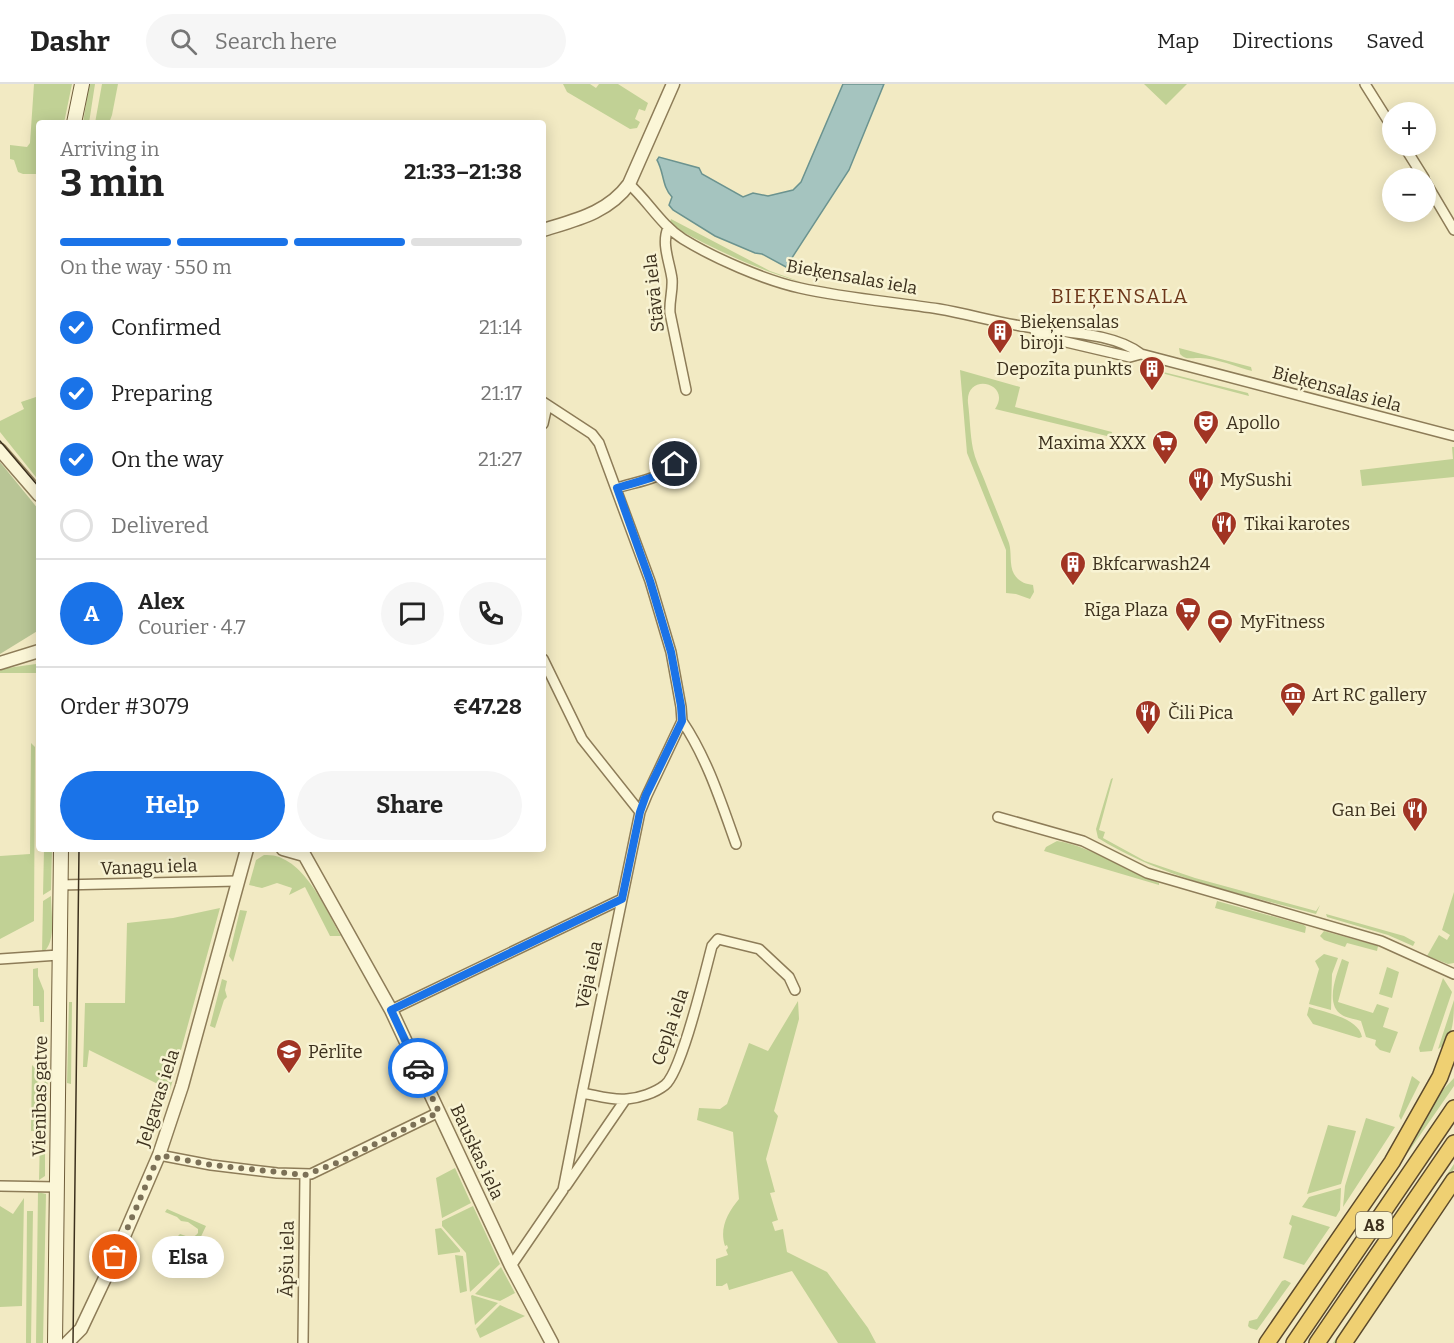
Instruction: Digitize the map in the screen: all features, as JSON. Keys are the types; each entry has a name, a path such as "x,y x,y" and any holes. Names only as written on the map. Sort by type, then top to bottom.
{"highway":[{"path":"1267,1343 1392,1161 1440,1077 1454,1039"},
{"path":"1440,1077 1454,1069"},
{"name":"A8","path":"1294,1343 1454,1108"},
{"name":"A8","path":"1317,1343 1454,1143"},
{"path":"1344,1343 1454,1180"}],"main road":[{"path":"75,120 82,84"},
{"name":"Vienības gatve","path":"55,1343 61,852"}],"street":[{"path":"546,229 603,208 621,196 629,184 673,84"},
{"path":"1365,84 1382,111"},
{"name":"Bieķensalas iela","path":"629,184 668,228 684,239 718,257 775,281 800,288 951,311 1028,327 1083,333 1132,346 1141,354 1454,436"},
{"path":"1436,200 1454,231"},
{"name":"Stāvā iela","path":"668,228 664,239 672,283 670,313 686,390"},
{"path":"546,405 596,438 617,488 650,581 671,652 682,721 693,738 716,789 730,822 736,844"},
{"path":"0,450 36,492"},
{"path":"617,488 660,474 675,464"},
{"path":"0,663 36,652"},
{"path":"546,665 582,739 640,812"},
{"name":"Vēja iela","path":"511,1266 563,1190 640,812 682,721"},
{"path":"998,818 1083,842 1147,873 1381,941 1449,968 1454,974"},
{"name":"Jelgavas iela","path":"67,1343 81,1329 159,1155 183,1086 246,852"},
{"name":"Bauskas iela","path":"302,852 391,1010 511,1266 552,1343"},
{"name":"Vanagu iela","path":"60,885 238,881"},
{"path":"391,1010 622,899"},
{"name":"Cepļa iela","path":"582,1093 625,1100 647,1094 667,1083 674,1071 692,1021 712,946 718,939 759,949 789,977 795,990"},
{"path":"0,959 59,955"},
{"path":"563,1190 625,1100"},
{"path":"159,1155 212,1165 305,1175 339,1162 439,1112"},
{"name":"Āpšu iela","path":"303,1343 305,1175"},
{"path":"0,1186 57,1187"}],"green space":[{"path":"34,84 72,84 65,120 36,120 36,174 23,174 18,172 14,160 10,159 10,145 27,147 30,143"},
{"path":"89,84 95,84 89,120 83,120"},
{"path":"102,84 118,84 110,120 96,120"},
{"path":"563,84 590,84 596,88 599,84 618,84 648,103 645,111 639,109 635,119 640,122 637,128 630,129 567,92"},
{"path":"1144,84 1187,84 1166,105"},
{"path":"671,219 770,271 801,282 768,271 723,252 677,229 670,222"},
{"path":"1179,348 1251,367 1252,371 1211,359 1186,358 1180,354"},
{"path":"1146,369 1248,393 1249,396"},
{"path":"960,370 1020,387 1015,407 1112,432 1111,437 995,409 999,400 998,393 994,387 987,384 973,387 969,393 968,403 974,453 1009,543 1014,574 1022,582 1033,585 1034,592 1030,599 1006,593 1006,550 967,453"},
{"path":"36,397 36,477 0,432 0,421 24,409 21,402"},
{"path":"1452,447 1454,447 1454,477 1362,486 1360,470 1453,459"},
{"path":"0,462 36,506 36,632 0,654"},
{"path":"36,664 36,673 0,673 0,669"},
{"path":"31,743 35,747 34,921 0,939 0,856 30,854"},
{"path":"1113,778 1099,830 1105,832 1103,838 1145,861 1195,878 1316,911 1320,905 1316,914 1177,875 1123,852 1098,838 1096,829"},
{"path":"1057,841 1084,848 1159,885 1044,851 1046,847"},
{"path":"44,852 52,852 51,890 43,895"},
{"path":"264,855 278,856 290,862 301,872 320,897 341,936 330,936 305,887 289,895 292,888 277,883 262,888 249,885 256,860"},
{"path":"1454,892 1454,963 1448,964 1427,956 1439,935 1447,940 1450,935 1442,930"},
{"path":"51,896 50,943 42,953 43,901"},
{"path":"1217,901 1304,925 1305,933 1215,908"},
{"path":"220,908 170,1090 89,1050 87,1067 83,1067 85,1003 125,1003 127,923 173,918"},
{"path":"240,910 247,911 233,962 229,956"},
{"path":"1326,914 1404,936 1415,942 1413,946 1388,935 1327,917"},
{"path":"1324,931 1378,946 1377,951 1347,943 1345,947 1324,940 1320,936"},
{"path":"1324,954 1338,958 1332,974 1331,1010 1309,1004 1319,969 1315,961"},
{"path":"1342,959 1349,962 1338,1002 1373,1013 1377,1004 1389,1008 1383,1027 1398,1032 1390,1053 1380,1050 1375,1045 1376,1040 1366,1037 1361,1021 1344,1016 1337,1010 1334,1004 1333,988"},
{"path":"1387,967 1399,972 1392,998 1379,994"},
{"path":"38,968 38,976 44,991 44,1022 40,1022 39,1006 33,1006 33,969"},
{"path":"1443,978 1452,992 1432,1051 1420,1052 1419,1048"},
{"path":"222,979 227,981 225,990 227,997 215,1028 210,1026"},
{"path":"1454,1000 1450,1034 1438,1049"},
{"path":"798,1001 799,1019 774,1111 778,1116 766,1159 775,1192 770,1193 778,1220 772,1222 775,1231 783,1229 787,1252 827,1272 868,1328 876,1343 838,1343 792,1271 729,1290 727,1283 716,1286 716,1259 728,1255 726,1250 728,1248 723,1239 724,1227 731,1209 739,1199 733,1132 697,1120 699,1108 720,1109 727,1104 749,1043 768,1051"},
{"path":"69,1002 72,1002 71,1084 67,1083"},
{"path":"1309,1007 1348,1020 1355,1025 1362,1037 1313,1024 1307,1015"},
{"path":"32,1065 38,1071 44,1072 37,1083 35,1131 31,1131"},
{"path":"48,1075 45,1132 40,1131 42,1087"},
{"path":"1412,1076 1420,1082 1401,1120 1399,1116"},
{"path":"1454,1078 1454,1086 1407,1154 1439,1094"},
{"path":"1366,1118 1395,1127 1343,1207 1345,1186"},
{"path":"1328,1125 1356,1131 1341,1184 1307,1194"},
{"path":"40,1136 45,1138 45,1176 39,1180"},
{"path":"1454,1164 1454,1169 1337,1343 1333,1343"},
{"path":"455,1168 471,1203 442,1218 436,1178"},
{"path":"1341,1188 1340,1210 1336,1217 1302,1207 1309,1197"},
{"path":"38,1192 46,1194 43,1343 36,1343"},
{"path":"24,1198 22,1306 0,1307 0,1206 13,1214"},
{"path":"473,1206 500,1264 470,1292 466,1253 442,1226 442,1221"},
{"path":"167,1209 206,1226 196,1247 175,1239 180,1234 194,1236 198,1233 198,1229 165,1212"},
{"path":"27,1211 33,1211 31,1343 26,1343"},
{"path":"1292,1215 1330,1227 1304,1265 1283,1258 1292,1226 1289,1224"},
{"path":"441,1228 460,1252 438,1255 435,1229"},
{"path":"455,1255 463,1256 467,1291 460,1293"},
{"path":"501,1267 515,1293 500,1301 475,1294"},
{"path":"1282,1281 1291,1283 1257,1330 1250,1328 1249,1321 1257,1319"},
{"path":"471,1296 498,1303 475,1325"},
{"path":"500,1305 525,1316 480,1338 476,1329"}],"water":[{"path":"843,84 884,84 849,170 786,267 762,254 715,236 673,210 669,205 672,197 657,160 659,157 699,168 702,174 743,197 753,193 768,196 793,190 801,182"}],"tram line":[{"path":"0,441 36,483"},
{"path":"73,1343 79,852"}],"way so far":[{"path":"115,1257 159,1155 251,1170 311,1174 439,1112 418,1068"}],"place":[{"name":"Bieķensalas biroji","path":"1000,355"},
{"name":"Depozīta punkts","path":"1152,392"},
{"name":"Apollo","path":"1206,446"},
{"name":"Maxima XXX","path":"1165,466"},
{"name":"MySushi","path":"1201,503"},
{"name":"Tikai karotes","path":"1224,547"},
{"name":"Bkfcarwash24","path":"1073,587"},
{"name":"Rīga Plaza","path":"1188,633"},
{"name":"MyFitness","path":"1220,645"},
{"name":"Art RC gallery","path":"1293,718"},
{"name":"Čili Pica","path":"1148,736"},
{"name":"Gan Bei","path":"1415,833"},
{"name":"Pērlīte","path":"289,1075"},
{"name":"Elsa","path":"115,1257"}],"district":[{"name":"BIEĶENSALA","path":"1120,296"}],"route":[{"path":"418,1068 391,1010 622,899 640,812 682,721 671,652 650,581 617,488 660,474 675,464"}]}
